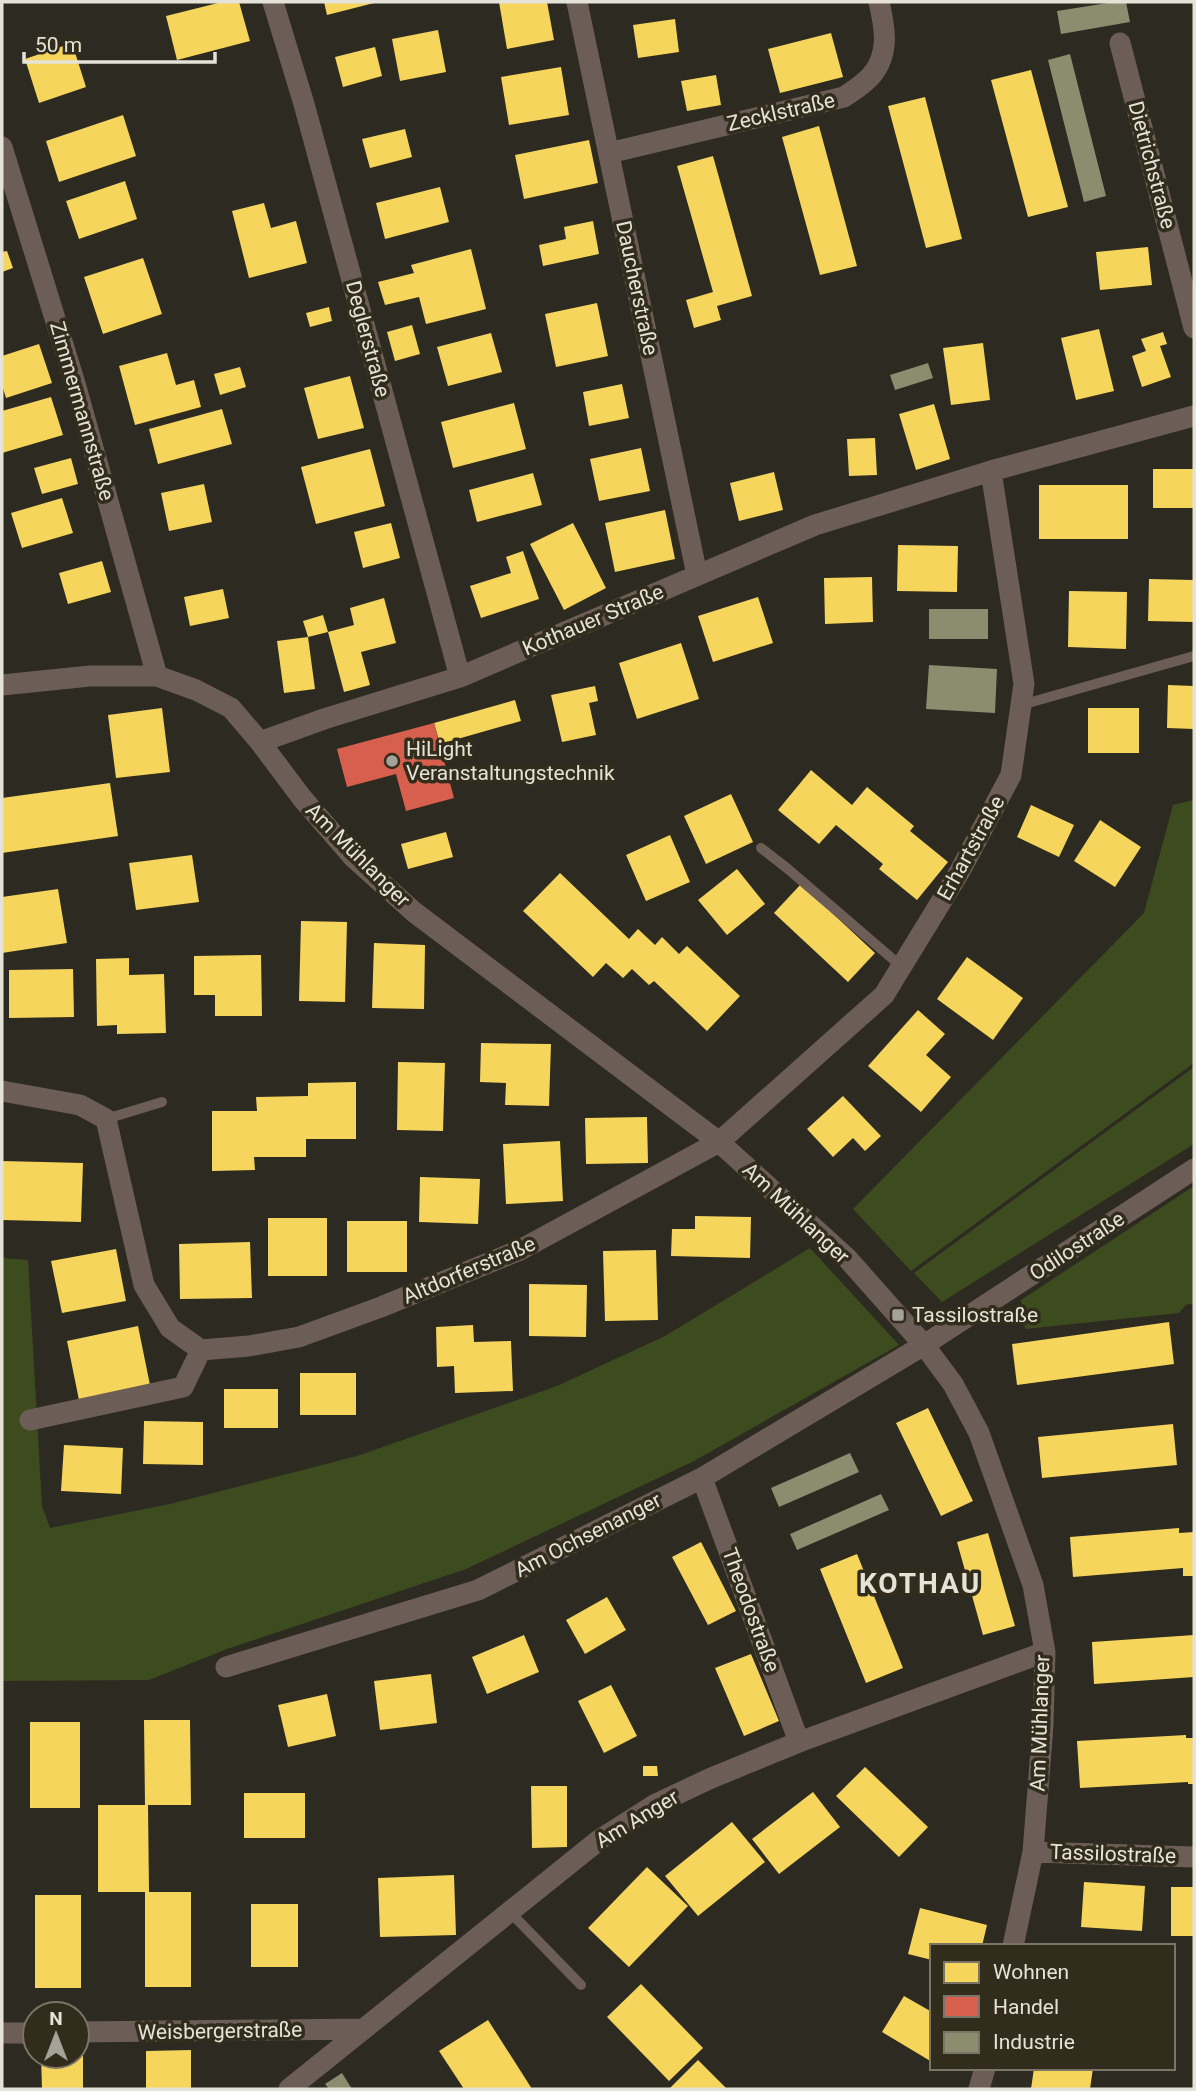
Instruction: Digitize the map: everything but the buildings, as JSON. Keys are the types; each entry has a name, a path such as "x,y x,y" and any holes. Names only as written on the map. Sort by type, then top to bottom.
{"street":[{"name":"Deglerstraße","path":"273,2 304,104 460,677"},
{"name":"Daucherstraße","path":"577,2 696,575"},
{"name":"Zecklstraße","path":"609,153 844,97 871,76 885,51 879,2"},
{"name":"Dietrichstraße","path":"1120,43 1194,328"},
{"name":"Zimmermannstraße","path":"2,147 75,380 157,676"},
{"name":"Kothauer Straße","path":"260,742 460,677 815,525 991,471 1194,416"},
{"name":"Erhartstraße","path":"719,1142 884,995 960,871 1012,775 1024,684 991,471"},
{"path":"2,685 90,676 157,676 197,690 231,708 260,742"},
{"name":"Am Mühlanger","path":"260,742 302,798 354,858 414,912 719,1142 847,1258 924,1345 953,1384 979,1433 1033,1585 1045,1652 1044,1725 1032,1852 1013,1944"},
{"path":"2,1091 79,1105 106,1119 144,1285 170,1328 201,1350 183,1387 30,1419"},
{"name":"Altdorferstraße","path":"201,1350 249,1346 299,1337 381,1307 520,1250 719,1142"},
{"name":"Odilostraße","path":"924,1345 1194,1169"},
{"name":"Am Ochsenanger","path":"226,1667 478,1590 702,1478 924,1345"},
{"name":"Theodostraße","path":"702,1478 799,1742"},
{"name":"Am Anger","path":"289,2089 599,1840 654,1805 799,1742 1045,1652"},
{"name":"Tassilostraße","path":"1032,1852 1194,1857"},
{"name":"Weisbergerstraße","path":"91,2032 363,2029"},
{"path":"2,2033 21,2033"},
{"path":"979,2089 984,2070"}],"lane":[{"path":"1021,705 1194,656"},
{"path":"761,848 902,967"},
{"path":"106,1119 162,1102"},
{"path":"509,1911 581,1985"}],"green space":[{"path":"1194,800 1194,1063 911,1271 853,1209 1144,913 1173,805"},
{"path":"1194,1067 1194,1144 942,1302 914,1273"},
{"path":"1194,1186 1194,1303 1186,1305 1179,1313 1025,1329 1021,1300"},
{"path":"810,1248 899,1345 694,1461 466,1569 227,1649 149,1680 2,1681 2,1258 28,1260 42,1506 50,1528 170,1504 357,1456 557,1386 665,1336"}],"place":[{"name":"HiLight Veranstaltungstechnik","path":"392,761"},
{"name":"Tassilostraße","path":"898,1315"}],"district":[{"name":"KOTHAU","path":"920,1583"}]}
